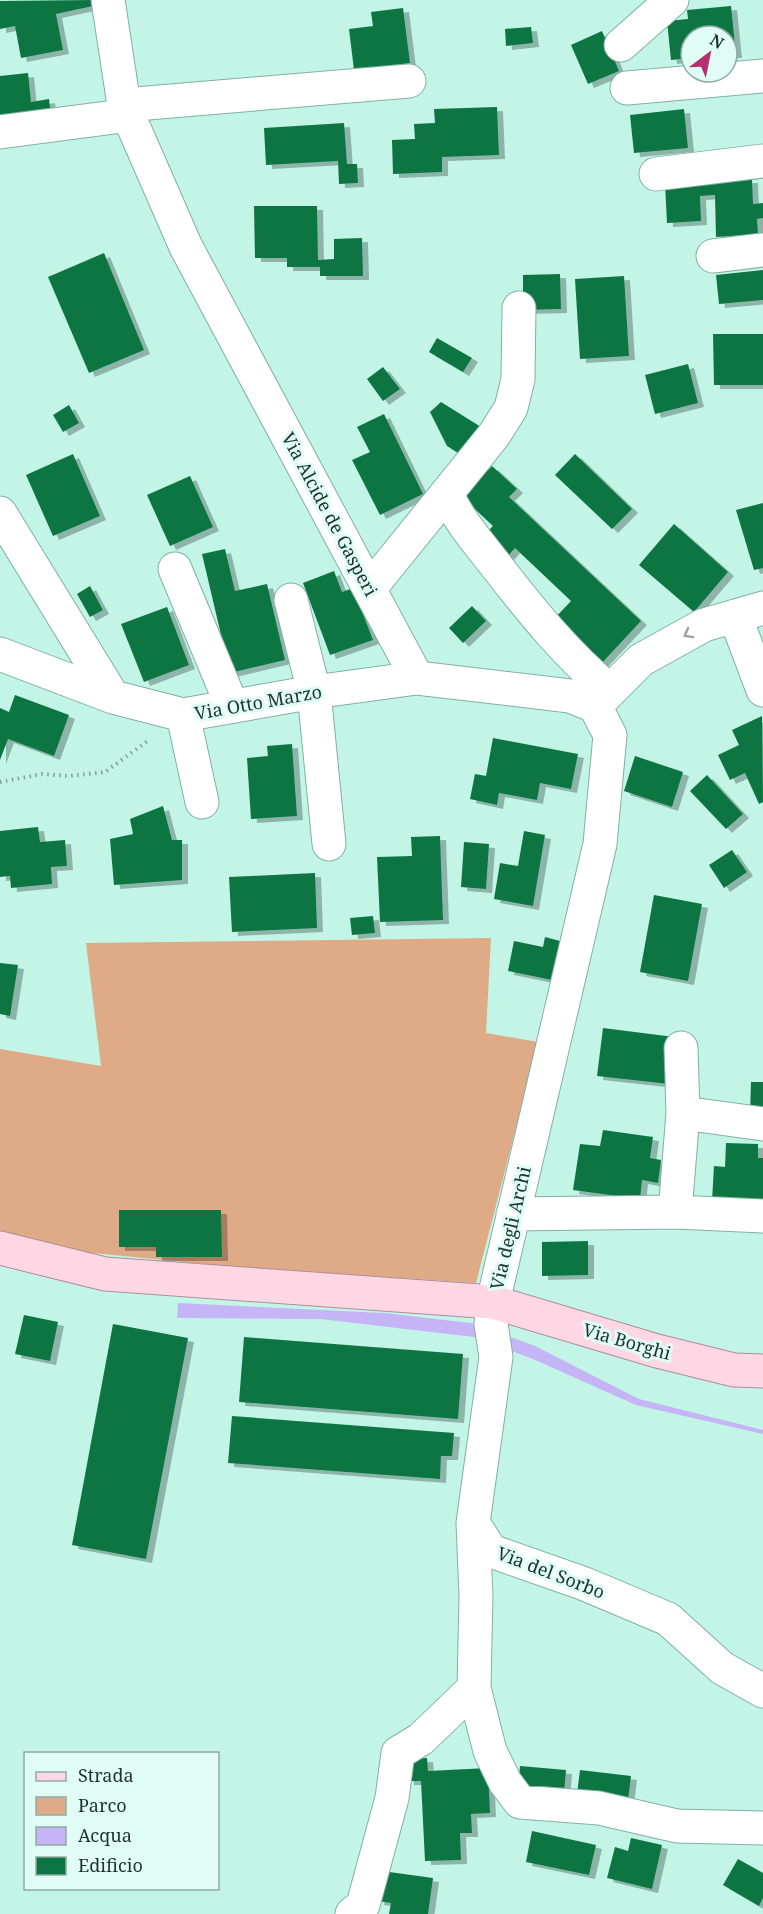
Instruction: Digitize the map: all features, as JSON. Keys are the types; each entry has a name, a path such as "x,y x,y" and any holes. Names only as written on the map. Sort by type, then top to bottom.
{"main road":[{"name":"Via degli Archi","path":"0,1248 105,1274 492,1313"},
{"name":"Via Borghi","path":"492,1313 734,1370 763,1371"}],"street":[{"name":"Via Alcide de Gasperi","path":"108,0 127,110 186,247 417,678"},
{"path":"621,45 672,0"},
{"path":"627,88 763,76"},
{"path":"0,132 127,110 408,81"},
{"path":"656,174 763,161"},
{"path":"713,256 763,250"},
{"path":"370,588 447,495 494,435 511,408 518,379 519,309"},
{"path":"447,495 457,516 578,665 602,699"},
{"path":"0,513 113,698"},
{"path":"175,569 232,706"},
{"path":"291,600 314,692 329,844"},
{"path":"602,699 641,660 704,625 749,612 763,690"},
{"name":"Via Otto Marzo","path":"0,654 113,698 183,715 314,692 417,678"},
{"path":"417,678 602,699"},
{"name":"Via degli Archi","path":"492,1313 600,844 610,735 602,699"},
{"path":"183,715 202,802"},
{"path":"675,1212 683,1113 681,1048"},
{"path":"683,1113 763,1124"},
{"path":"513,1214 675,1212 763,1216"},
{"path":"492,1313 496,1358 473,1523 476,1596 474,1688 490,1751 505,1782 520,1802 598,1808 677,1826 763,1828"},
{"name":"Via del Sorbo","path":"473,1523 491,1551 585,1584 668,1619 722,1668 763,1691"},
{"path":"352,1914 363,1905 392,1798 398,1753 421,1739 474,1688"}],"path":[{"path":"0,782 42,774 70,776 105,772 183,715"}],"green space":[{"path":"491,938 486,1033 538,1042 476,1283 234,1267 83,1252 0,1234 0,1049 101,1066 86,943"}],"water":[{"path":"178,1303 384,1313 471,1323 535,1346 639,1399 763,1430 763,1434 636,1405 533,1359 474,1337 320,1319 177,1318"}],"building":[{"path":"91,0 93,6 56,14 63,50 21,58 15,26 0,29 0,1"},
{"path":"731,6 733,24 679,24 679,59 671,60 667,21 688,19 687,10"},
{"path":"403,8 410,63 354,70 349,29 373,26 371,12"},
{"path":"531,27 533,43 506,46 505,29"},
{"path":"602,31 619,71 588,84 571,45"},
{"path":"28,73 31,102 49,99 51,115 0,120 0,76"},
{"path":"497,107 499,155 442,157 442,172 393,174 392,140 415,139 414,124 435,123 434,109"},
{"path":"684,109 688,148 634,153 630,115"},
{"path":"344,123 347,164 357,164 358,183 339,184 338,161 266,165 264,128"},
{"path":"752,179 753,204 763,203 763,218 757,219 758,234 716,237 715,195 700,196 701,221 667,223 665,183"},
{"path":"254,206 317,206 318,260 334,259 334,239 362,238 363,276 320,276 320,267 287,267 287,258 255,258"},
{"path":"104,253 144,350 89,373 48,277"},
{"path":"763,270 763,300 719,304 716,275"},
{"path":"560,274 561,309 523,310 523,275"},
{"path":"624,276 629,356 580,359 575,279"},
{"path":"713,334 763,334 763,385 714,385"},
{"path":"437,338 472,358 463,372 429,352"},
{"path":"688,364 698,403 655,414 645,375"},
{"path":"383,367 400,389 383,401 367,379"},
{"path":"441,402 481,427 463,456 447,446 430,412"},
{"path":"69,405 79,423 63,432 53,415"},
{"path":"384,414 423,494 380,515 352,460 370,452 357,427"},
{"path":"73,454 100,516 53,536 26,475"},
{"path":"575,454 632,509 612,529 555,475"},
{"path":"492,466 517,489 509,497 641,621 600,665 553,620 571,601 515,548 508,556 484,535 493,526 462,497"},
{"path":"190,476 213,527 170,546 147,495"},
{"path":"763,503 763,568 754,570 736,510"},
{"path":"674,524 728,572 694,612 639,565"},
{"path":"225,549 235,591 267,584 285,660 230,673 202,554"},
{"path":"334,571 342,592 353,588 373,640 330,655 303,583"},
{"path":"90,586 103,610 90,617 77,594"},
{"path":"472,606 486,621 463,643 449,628"},
{"path":"167,607 189,665 144,682 121,624"},
{"path":"15,695 69,715 54,756 8,739 0,760 0,708 9,712"},
{"path":"762,716 763,802 759,804 745,773 730,780 718,755 739,745 732,730"},
{"path":"493,738 578,754 571,789 540,783 537,800 499,793 497,805 470,799 475,774 486,776"},
{"path":"292,744 297,816 251,819 247,758 268,756 267,746"},
{"path":"635,756 683,772 672,807 624,791"},
{"path":"707,775 743,814 726,829 690,791"},
{"path":"163,806 172,840 182,840 182,880 114,885 110,839 133,834 130,819"},
{"path":"38,827 40,842 65,840 67,866 51,867 52,884 11,888 10,876 0,877 0,831"},
{"path":"524,831 545,835 533,906 494,899 500,863 518,866"},
{"path":"440,836 443,920 380,922 377,857 412,856 411,837"},
{"path":"464,842 489,844 486,889 461,887"},
{"path":"732,850 747,872 724,888 709,865"},
{"path":"315,873 317,928 232,932 229,877"},
{"path":"654,895 702,904 688,981 640,972"},
{"path":"373,916 375,933 352,935 350,918"},
{"path":"545,937 560,941 552,980 508,971 514,941 543,947"},
{"path":"0,963 18,965 10,1016 0,1014"},
{"path":"603,1028 674,1037 669,1084 597,1076"},
{"path":"751,1082 763,1082 763,1116 750,1116"},
{"path":"603,1130 653,1137 650,1158 661,1160 658,1183 642,1180 640,1199 573,1190 580,1144 600,1146"},
{"path":"726,1143 758,1144 758,1158 763,1158 763,1204 712,1201 714,1166 725,1167"},
{"path":"119,1210 221,1210 222,1257 156,1257 156,1247 119,1247"},
{"path":"588,1241 588,1275 542,1276 542,1242"},
{"path":"24,1315 58,1322 50,1361 15,1354"},
{"path":"113,1324 188,1338 146,1559 72,1545"},
{"path":"244,1337 463,1354 458,1419 239,1402"},
{"path":"232,1416 454,1433 452,1456 441,1456 440,1479 228,1463"},
{"path":"427,1758 428,1771 488,1768 490,1813 471,1814 472,1833 460,1833 461,1860 425,1861 421,1781 408,1781 407,1759"},
{"path":"520,1766 566,1770 564,1794 518,1790"},
{"path":"580,1770 631,1776 628,1800 577,1794"},
{"path":"532,1831 596,1845 589,1875 526,1862"},
{"path":"631,1838 662,1845 652,1889 607,1878 615,1847 628,1851"},
{"path":"738,1859 763,1873 763,1898 759,1906 723,1885"},
{"path":"382,1871 433,1878 428,1914 389,1914 391,1903 378,1901"}]}
